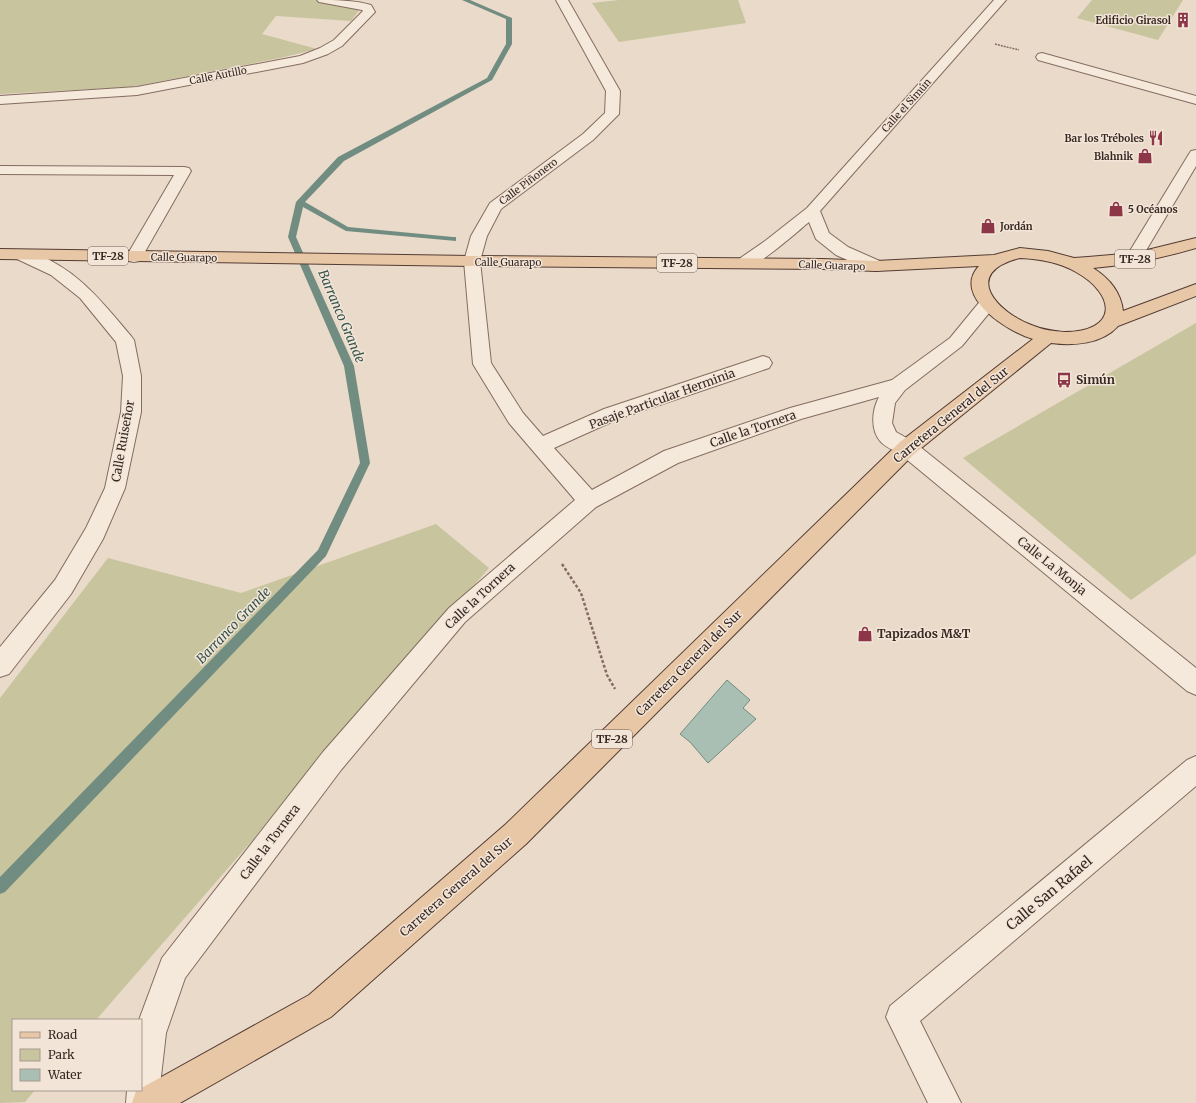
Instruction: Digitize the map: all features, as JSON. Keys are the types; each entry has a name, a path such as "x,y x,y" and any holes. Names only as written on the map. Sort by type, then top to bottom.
{"main road":[{"name":"TF-28","path":"1072,263 1097,263 1133,259 1172,251 1196,243"},
{"name":"TF-28","path":"993,260 1020,253 1054,257 1072,263 1089,272 1103,284 1112,296 1116,309 1113,321"},
{"name":"Calle Ruiseñor","path":"0,254 23,255"},
{"name":"Calle Guarapo","path":"23,255 361,260 745,263 876,266 993,260"},
{"path":"993,260 985,267 981,274 980,283 982,293 988,303 999,314 1013,324 1048,336 1070,338 1089,336 1104,330 1113,321 1196,290"},
{"name":"Carretera General del Sur","path":"148,1103 320,1006 516,834 907,448 1048,336"}],"street":[{"name":"Calle Autillo","path":"0,100 137,91 303,59 324,51 338,43 369,12 367,7 323,0"},
{"name":"Calle Piñonero","path":"562,0 613,91 612,114 588,136 495,206 479,236 472,261 482,364 516,418 589,501"},
{"name":"Calle el Simún","path":"745,263 771,245 812,211 1000,0"},
{"path":"1042,57 1196,100"},
{"path":"1133,259 1195,158"},
{"path":"0,170 184,171 134,257"},
{"path":"812,211 822,236 842,251 876,266"},
{"name":"Calle Ruiseñor","path":"0,666 63,586 95,533 115,488 131,412 132,376 125,340 86,294 57,270 23,255"},
{"name":"Calle la Tornera","path":"142,1103 150,1033 173,969 332,761 457,615 589,501 671,457 797,413 898,385 956,342 988,303"},
{"name":"Pasaje Particular Herminia","path":"540,446 611,414 763,363"},
{"name":"Calle La Monja","path":"898,385 886,402 882,423 888,437 907,448 1196,683"},
{"name":"Calle San Rafael","path":"938,1100 901,1017 1196,769"}],"path":[{"path":"968,36 1042,57"},
{"path":"545,538 581,593 607,675 633,718"}],"green space":[{"path":"0,0 318,0 360,9 351,21 276,16 262,34 317,49 280,58 131,87 0,94"},
{"path":"619,0 738,0 746,23 619,42 592,3"},
{"path":"1092,0 1183,0 1158,40 1077,18"},
{"path":"1196,323 1196,554 1131,600 963,458"},
{"path":"436,524 489,568 97,1019 12,1019 12,1091 34,1091 25,1102 0,1103 0,698 108,558 241,593"}],"water":[{"path":"727,680 750,700 743,708 756,719 708,763 690,742 680,734"}],"waterway":[{"name":"Barranco Grande","path":"300,202 341,159 490,79 509,44 509,18 465,0"},
{"name":"Barranco Grande","path":"0,887 322,553 365,463 349,366 292,237 300,202"},
{"path":"300,202 346,229 453,239"}],"place":[{"name":"Edificio Girasol","path":"1183,20"},
{"name":"Bar los Tréboles","path":"1156,138"},
{"name":"Blahnik","path":"1145,156"},
{"name":"5 Océanos","path":"1116,209"},
{"name":"Jordán","path":"988,226"},
{"name":"Simún","path":"1064,380"},
{"name":"Tapizados M&T","path":"865,634"}]}
